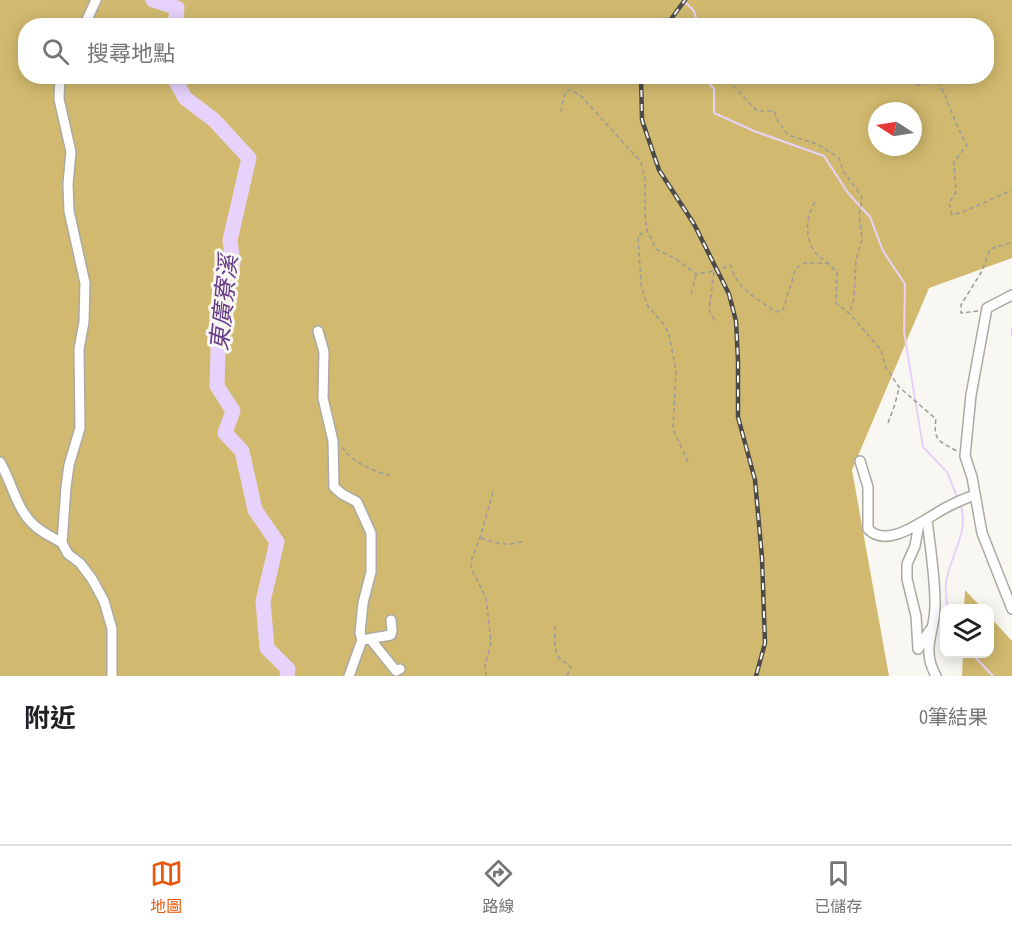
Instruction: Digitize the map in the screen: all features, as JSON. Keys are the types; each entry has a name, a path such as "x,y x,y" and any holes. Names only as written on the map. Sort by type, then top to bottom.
{"street":[{"path":"88,18 96,0"},
{"path":"60,84 59,99 71,152 69,212 85,283 84,322 79,349 80,428 67,476 62,543"},
{"path":"1012,295 987,309 971,395 965,456 982,533 1012,609"},
{"path":"318,331 324,352 323,398 333,441 334,487 357,502 370,534 370,572 363,603 360,633 396,671 400,669"},
{"path":"860,461 868,487 868,529 874,535 888,537 923,522 947,506 975,495"},
{"path":"0,462 23,512 34,526 62,543 68,554 80,563 92,579 104,601 112,629 112,676"},
{"path":"923,522 936,606 929,663 936,676"},
{"path":"923,522 907,564 907,579 916,616 918,649 932,628"},
{"path":"367,640 391,635 391,620"},
{"path":"349,676 367,640"}],"path":[{"path":"732,84 757,111 774,111 788,135 817,144 839,158 843,171 861,195 859,214 862,239 856,260 855,290 850,314"},
{"path":"916,85 924,84"},
{"path":"940,84 956,126 967,146 954,162 956,192 949,203 952,215 1012,190"},
{"path":"561,112 566,91 571,90 582,97 640,162 645,178 647,230 656,249 676,259 696,274 731,265 732,273 742,288 776,312 783,310 796,268 805,263 830,263"},
{"path":"815,201 808,215 807,229 813,250 830,263 837,272 836,303 850,314 881,350 885,366 899,387 936,419 934,432 938,440 965,456"},
{"path":"647,230 638,236 641,284 647,305 665,326 669,335 676,370 673,429 688,462"},
{"path":"987,309 961,313 960,306 982,271 990,249 1012,242"},
{"path":"714,271 709,310 716,323"},
{"path":"691,294 696,274"},
{"path":"888,423 899,387"},
{"path":"333,441 339,441 347,455 381,473 392,476"},
{"path":"486,676 485,666 491,642 486,598 471,568 472,558 493,492"},
{"path":"480,538 496,543 523,541"},
{"path":"555,626 556,653 571,668 567,676"}],"shaded area":[{"path":"0,0 1012,0 1012,258 929,288 852,470 889,676 0,676"},
{"path":"965,590 978,604 964,604"},
{"path":"994,621 1012,641 1012,676 962,676 963,658 994,658"}],"waterway":[{"name":"東廣寮溪","path":"153,0 177,8 176,18"},
{"path":"683,0 694,11 696,18"},
{"name":"東廣寮溪","path":"177,84 185,98 214,120 249,158 230,240 233,264 219,314 217,386 233,411 225,433 242,451 255,510 277,542 263,601 267,648 288,669 287,676"},
{"path":"710,84 714,89 714,113 754,131 824,156 848,193 870,217 883,251 905,284 904,332 923,447 947,472 958,499"},
{"path":"1012,328 1012,336"},
{"path":"947,604 948,574 963,525 960,504"},
{"path":"976,658 993,676"}],"railway":[{"path":"672,18 685,0"},
{"path":"641,84 642,120 659,170 694,224 729,294 736,321 738,417 755,480 762,558 765,643 756,676"}]}
